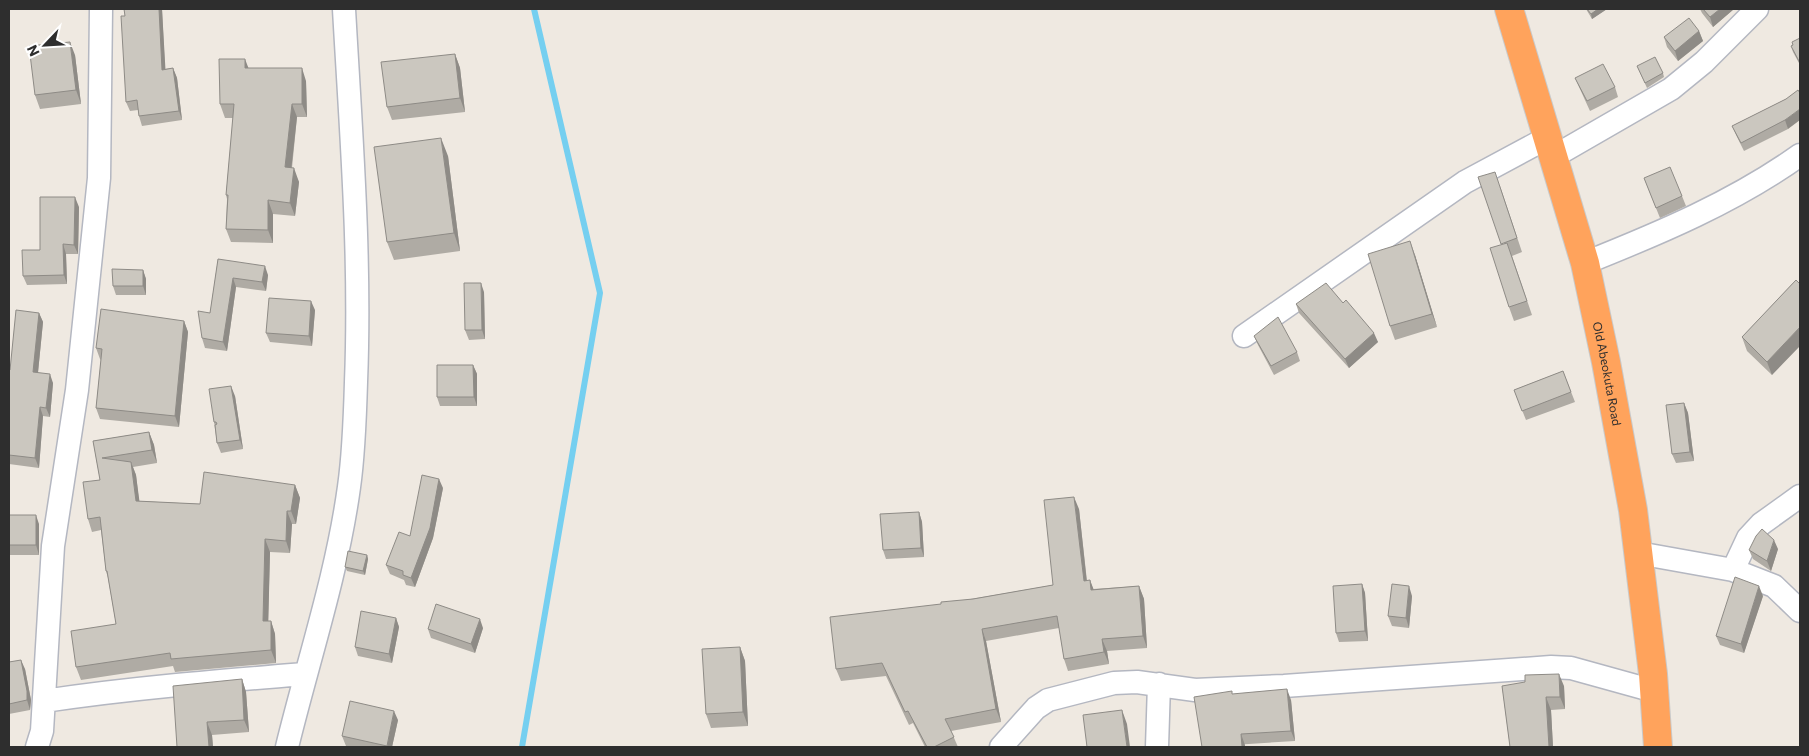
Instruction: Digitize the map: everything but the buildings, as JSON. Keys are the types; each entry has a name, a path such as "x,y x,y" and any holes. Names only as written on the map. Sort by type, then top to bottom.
{"highway":[{"name":"Old Abeokuta Road","path":"1509,9 1585,263 1609,381 1638,553 1654,691 1658,747"}],"street":[{"path":"37,747 42,731 53,546 77,390 99,178 100,9"},
{"path":"287,747 341,541 354,429 358,340 357,256 344,9"},
{"path":"1244,336 1465,182 1550,147 1672,89 1704,62 1757,9"},
{"path":"1585,263 1650,237 1728,200 1800,155"},
{"path":"1733,570 1748,538 1761,524 1800,496"},
{"path":"1638,553 1733,570 1774,586 1799,608"},
{"path":"1002,747 1036,708 1048,700 1114,683 1137,682 1195,690 1284,686 1551,666 1571,668 1654,691"},
{"path":"44,701 175,685 305,674"},
{"path":"1157,747 1159,684"}],"waterway":[{"path":"522,747 600,293 534,9"}]}
